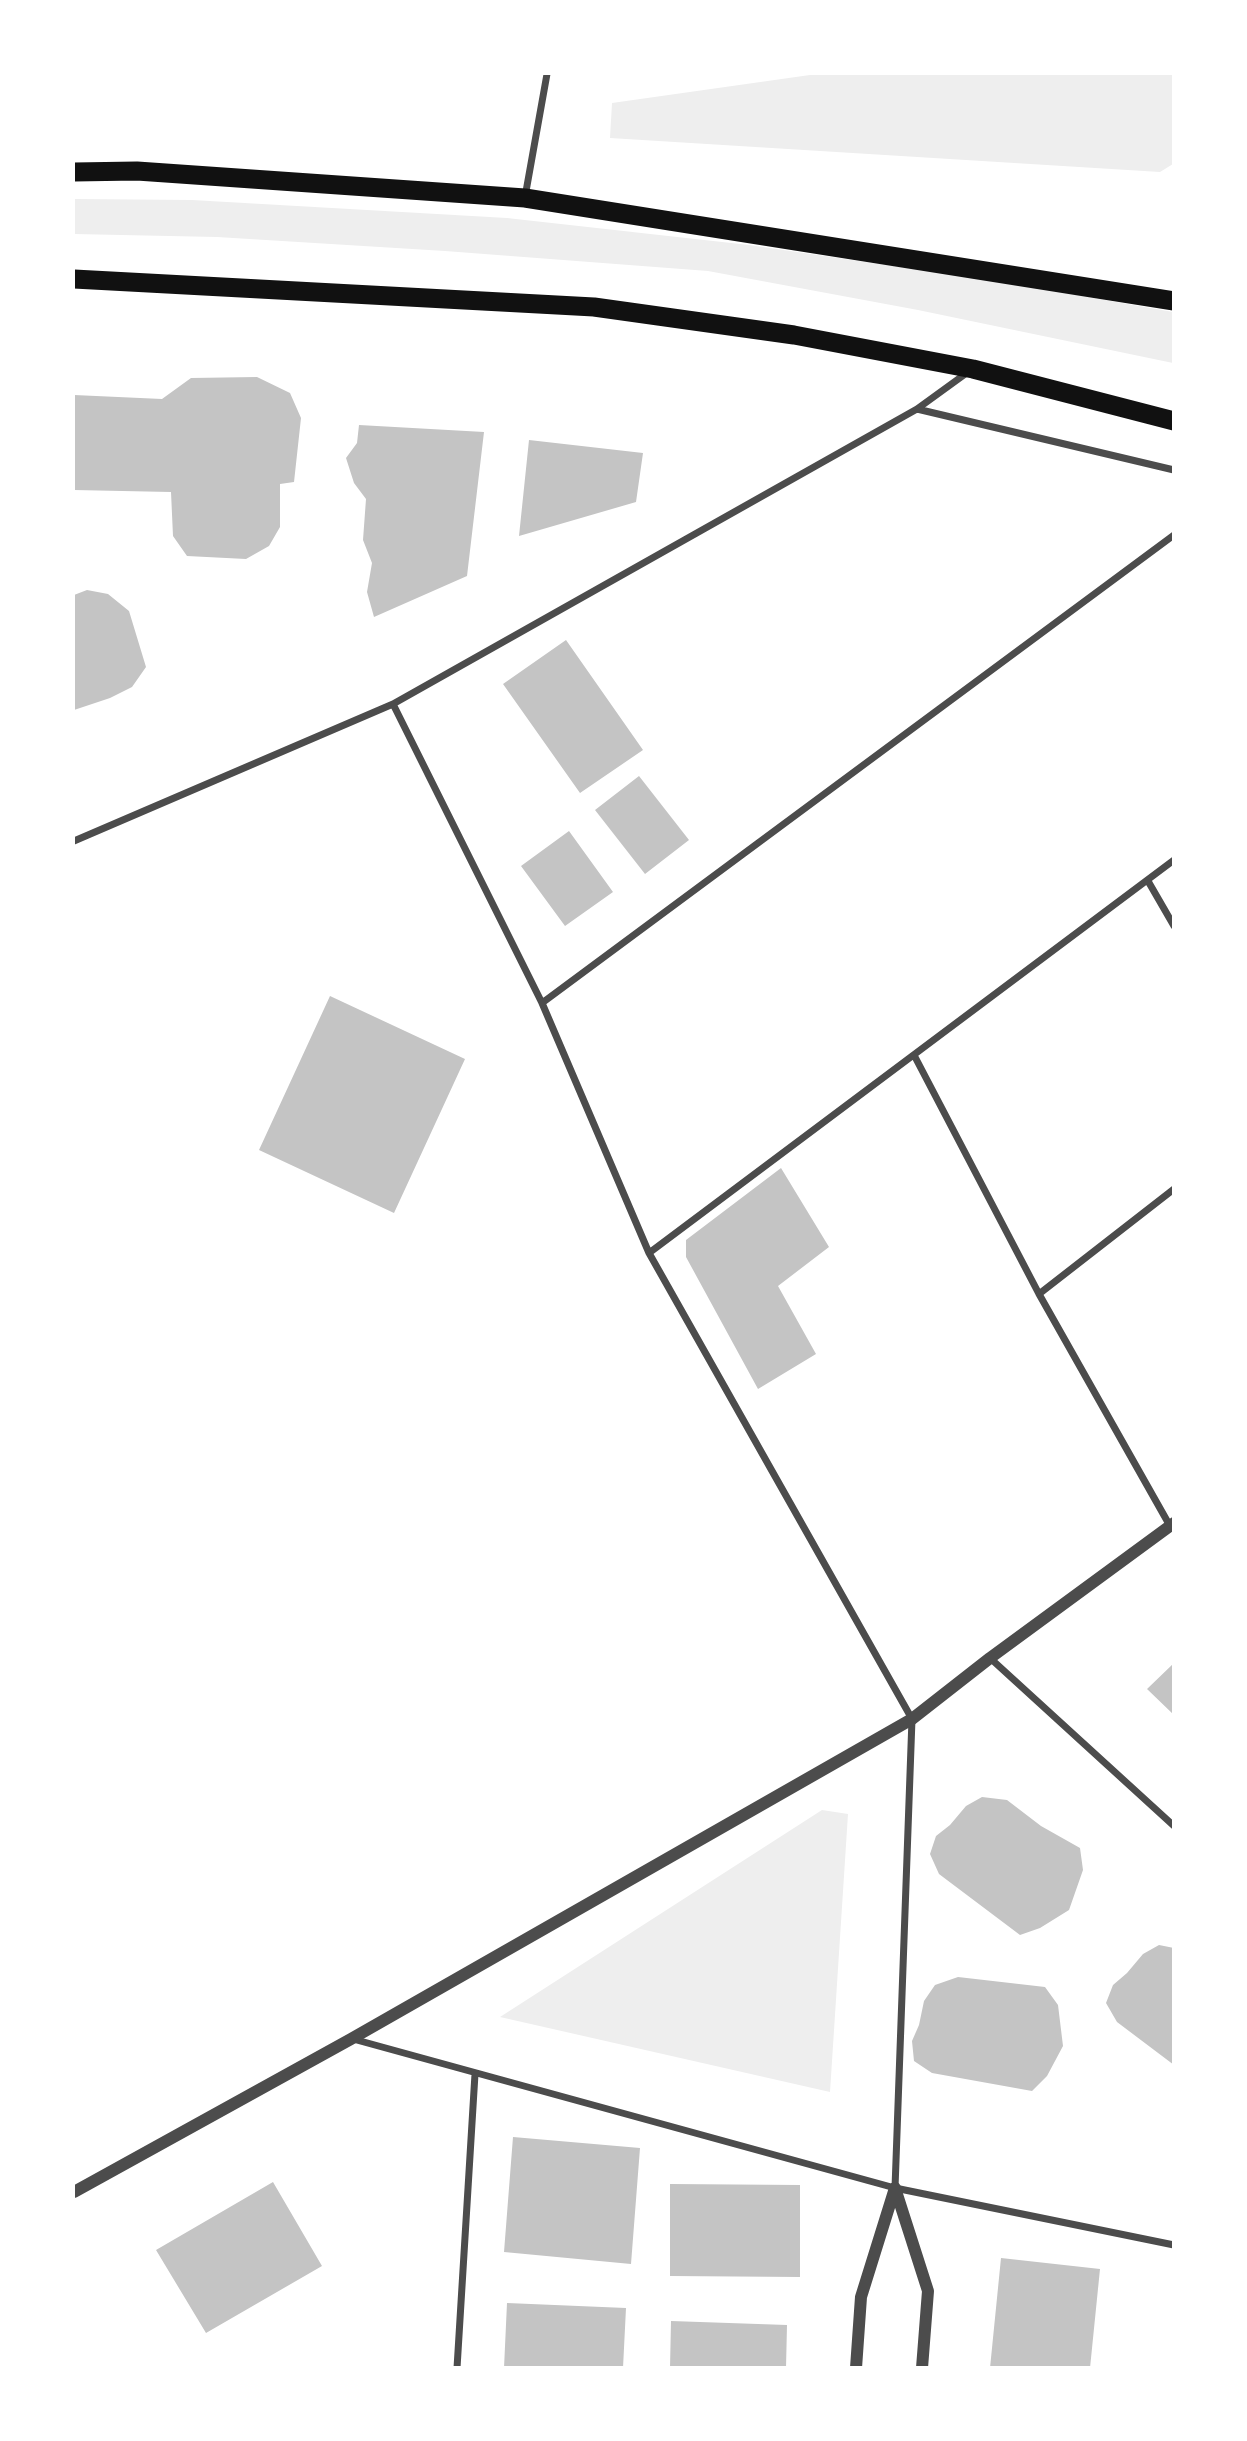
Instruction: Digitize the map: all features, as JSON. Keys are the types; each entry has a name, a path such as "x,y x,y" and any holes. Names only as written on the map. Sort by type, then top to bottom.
{"highway":[{"path":"74,172 137,171 525,198 1174,301"},
{"path":"74,279 594,307 794,335 973,369 1174,421"}],"street":[{"path":"525,198 547,74"},
{"path":"74,841 393,704 917,409 973,369"},
{"path":"917,409 1174,470"},
{"path":"542,1003 1174,535"},
{"path":"393,704 542,1003 649,1254 912,1719 895,2188 861,2297 856,2368"},
{"path":"649,1254 1174,860"},
{"path":"1148,881 1174,926"},
{"path":"74,2193 351,2039 912,1719 1172,1524 1039,1294 914,1055"},
{"path":"1039,1294 1174,1189"},
{"path":"990,1658 1174,1826"},
{"path":"351,2039 895,2188 1174,2245"},
{"path":"457,2368 475,2074"},
{"path":"895,2188 928,2291 922,2368"}],"shaded area":[{"path":"817,74 1173,74 1173,164 1160,172 610,138 612,103"},
{"path":"74,199 192,200 507,218 749,245 1003,282 1173,312 1173,363 918,310 708,271 217,237 74,234"},
{"path":"822,1810 848,1814 830,2092 500,2017"}],"building":[{"path":"257,377 290,393 301,418 294,482 280,484 280,527 269,546 246,559 187,556 173,536 171,492 74,490 74,395 162,399 191,378"},
{"path":"359,425 484,432 467,576 374,617 367,592 372,563 363,540 366,499 354,483 346,458 357,443"},
{"path":"529,440 643,453 636,502 519,536"},
{"path":"87,590 108,594 129,611 146,667 132,687 110,698 74,710 74,595"},
{"path":"566,640 643,750 580,793 503,684"},
{"path":"639,776 689,840 645,874 595,810"},
{"path":"569,831 613,892 565,926 521,866"},
{"path":"330,996 465,1059 394,1213 259,1150"},
{"path":"781,1168 829,1247 778,1286 816,1354 758,1389 686,1257 686,1240"},
{"path":"1174,1663 1174,1715 1147,1689"},
{"path":"982,1797 1007,1800 1041,1826 1080,1848 1083,1870 1069,1910 1040,1928 1020,1935 939,1874 930,1854 936,1836 950,1825 966,1806"},
{"path":"1159,1945 1174,1948 1174,2065 1117,2022 1106,2003 1113,1985 1143,1954"},
{"path":"958,1977 1045,1987 1058,2005 1063,2046 1047,2076 1032,2091 932,2073 914,2061 912,2041 919,2025 924,2001 935,1985"},
{"path":"513,2137 640,2148 631,2264 504,2252"},
{"path":"273,2182 322,2266 206,2333 156,2250"},
{"path":"670,2184 800,2185 800,2277 670,2276"},
{"path":"1001,2258 1100,2269 1090,2368 990,2368"},
{"path":"507,2303 626,2308 623,2368 504,2368"},
{"path":"671,2321 787,2325 786,2368 670,2368"}]}
